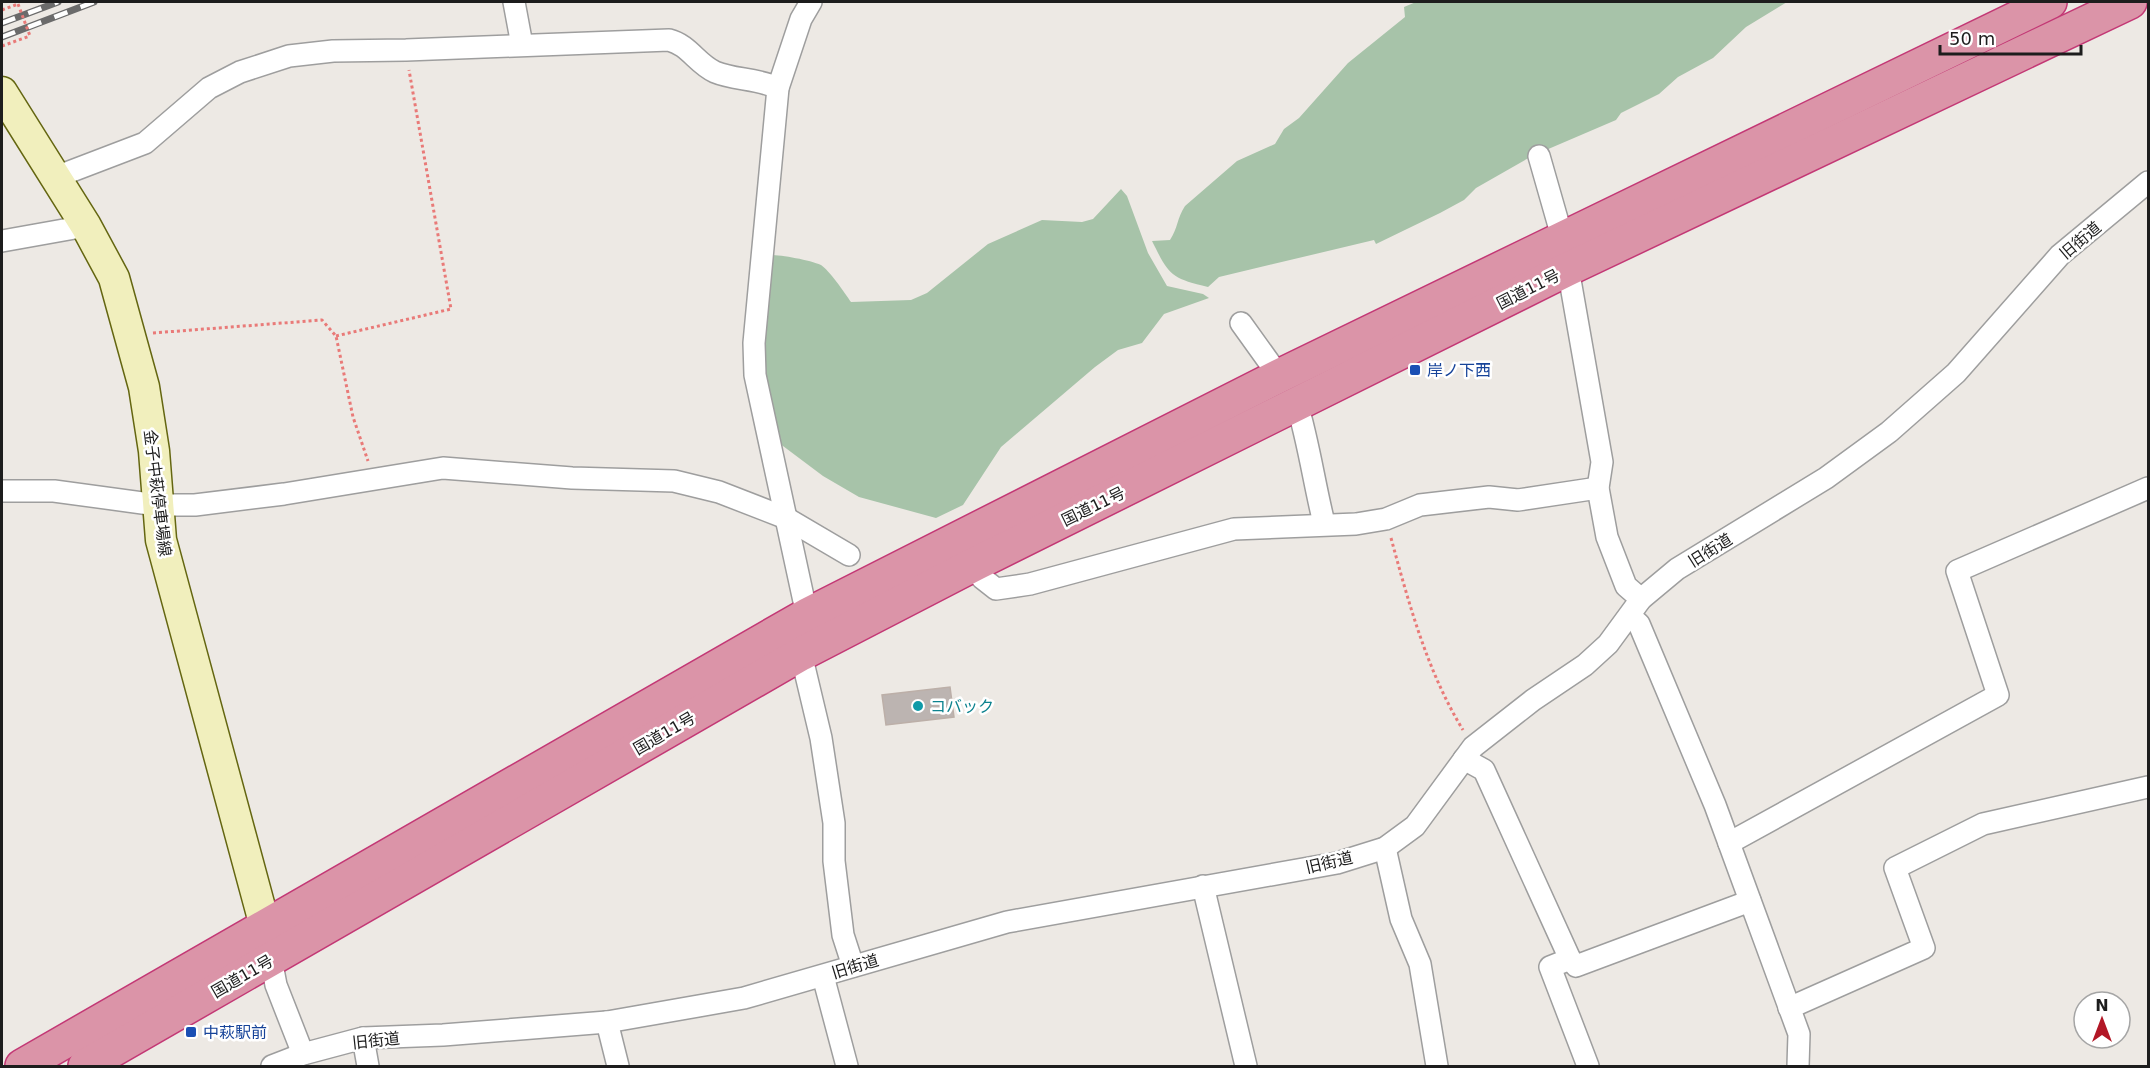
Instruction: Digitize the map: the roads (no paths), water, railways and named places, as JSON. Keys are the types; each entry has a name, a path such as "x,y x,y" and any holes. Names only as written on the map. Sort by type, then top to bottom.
{"highway":[{"name":"国道11号","path":"85,1066 801,654 975,564 1297,404 1565,255 2049,2"},
{"name":"国道11号","path":"22,1066 807,615 1279,376 1565,255 2130,2"}],"main road":[{"name":"金子中萩停車場線","path":"7,111 56,177 114,278 144,387 154,451 161,540 265,926 271,959"}],"street":[{"path":"514,2 522,45"},
{"path":"811,2 801,19 778,88 754,343 755,375 786,518 793,539 807,615 801,654 822,738 834,823 834,861 843,935 853,966"},
{"path":"56,177 145,143 209,88 240,72 289,56 333,51 669,39 680,42 712,71 759,80 778,88"},
{"path":"1539,156 1565,255 1602,462 1598,488 1608,537 1635,607 1639,624 1729,843 1799,1034 1798,1066"},
{"name":"旧街道","path":"272,1066 303,1054 363,1038 443,1035 607,1022 744,998 1007,922 1337,863 1385,848 1414,826 1469,753 1533,700 1585,666 1608,644 1635,607 1677,569 1826,478 1889,432 1956,373 2060,255 2148,182"},
{"path":"2,241 86,226"},
{"path":"1241,323 1279,376"},
{"path":"1297,404 1310,447 1311,471 1324,523"},
{"path":"2,491 54,491 157,505 195,505 443,468 572,478 674,481 718,492 786,518 849,555"},
{"path":"975,564 982,578 996,589 1030,584 1234,529 1324,523 1356,524 1386,519 1420,506 1489,497 1518,500 1598,488"},
{"path":"1729,843 1998,695 1957,571 2148,488"},
{"path":"1469,753 1484,770 1570,959 1576,966 1750,901"},
{"path":"1789,1008 1924,948 1894,868 1983,824 2148,787"},
{"path":"1385,848 1401,919 1420,964 1437,1066"},
{"path":"1203,886 1246,1066"},
{"path":"271,959 276,986 303,1054"},
{"path":"1570,959 1550,967 1588,1066"},
{"path":"823,975 847,1066"},
{"path":"607,1022 618,1066"},
{"path":"363,1038 368,1066"}],"railway":[{"path":"2,23 58,2"},
{"path":"2,37 94,2"}],"place":[{"name":"岸ノ下西","path":"1415,370"},
{"name":"コバック","path":"918,706"},
{"name":"中萩駅前","path":"191,1032"}]}
